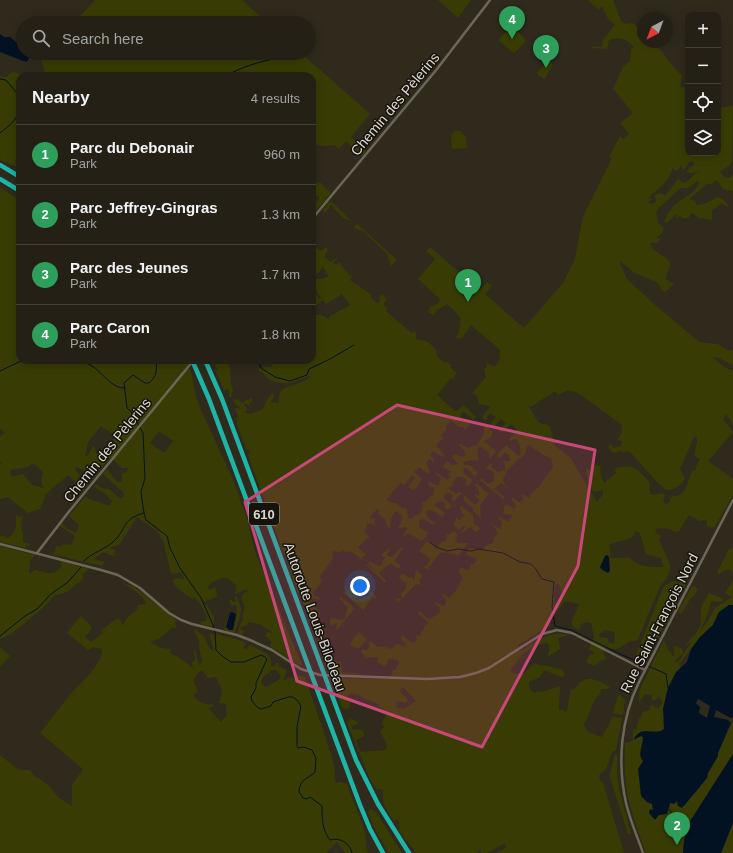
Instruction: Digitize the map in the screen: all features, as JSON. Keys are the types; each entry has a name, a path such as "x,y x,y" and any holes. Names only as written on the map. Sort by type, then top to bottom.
{"highway":[{"path":"0,165 16,175"},
{"path":"0,179 16,189"},
{"name":"Autoroute Louis-Bilodeau","path":"194,364 215,415 363,813 383,853"},
{"name":"Autoroute Louis-Bilodeau","path":"207,364 223,402 351,747 366,782 385,817 409,853"}],"street":[{"name":"Chemin des Pèlerins","path":"316,214 432,75 490,0"},
{"name":"Chemin des Pèlerins","path":"37,553 190,364"},
{"name":"Rue Saint-François Nord","path":"642,853 626,802 622,774 621,757 623,735 628,711 644,670 733,500"},
{"path":"0,544 118,575 143,591 178,619 250,640 270,649 302,669 326,676 431,679 460,677 489,668 542,634 560,630 572,633 644,670"}],"highlighted area":[{"path":"397,405 595,450 578,566 482,747 297,681 245,502"}],"green space":[{"path":"95,0 242,0 260,16 80,16"},
{"path":"438,0 471,0 458,18"},
{"path":"588,0 613,0 621,21 625,24 632,23 637,28 637,48 659,48 668,61 682,76 680,86 685,88 685,156 721,156 721,108 733,106 732,161 731,164 720,172 724,177 728,178 733,175 733,191 723,189 717,180 711,184 707,184 689,199 695,201 696,205 704,204 718,197 723,199 728,205 727,207 721,203 712,210 712,220 699,218 692,213 688,218 681,218 682,215 675,219 678,215 676,214 665,223 664,221 673,207 696,189 699,181 697,181 688,188 679,189 656,212 658,222 663,228 663,233 656,237 660,239 659,242 652,242 650,244 655,251 668,259 670,266 666,279 674,284 665,292 661,289 658,283 633,272 619,261 627,279 699,342 718,344 728,351 733,350 733,365 719,358 712,357 724,367 733,371 733,425 726,414 723,419 733,432 708,461 733,479 733,495 714,528 707,526 707,521 700,521 689,515 679,531 675,532 669,529 658,528 655,530 656,533 661,536 659,540 670,564 670,569 667,578 660,586 637,641 629,642 617,649 606,647 603,652 606,659 600,661 595,666 587,663 586,662 590,655 594,654 594,652 589,649 594,637 591,623 587,622 581,624 579,630 572,626 572,620 579,604 565,601 558,610 550,614 551,625 518,645 521,651 538,640 550,635 569,635 558,638 560,649 547,657 549,648 547,643 536,646 526,652 511,670 511,673 523,674 534,663 562,670 565,674 564,676 561,677 544,670 540,677 529,682 530,689 534,693 560,686 559,709 566,712 567,711 571,689 574,690 582,681 586,679 599,681 610,687 607,689 601,689 600,694 595,699 584,725 588,732 602,737 612,717 622,718 616,750 612,752 606,769 599,775 600,780 603,783 624,853 496,853 506,848 506,845 504,844 487,853 481,853 480,849 478,853 416,853 399,831 399,822 397,819 394,821 387,810 383,799 383,790 376,789 370,779 347,723 351,719 358,722 357,724 351,726 353,730 360,729 364,733 364,736 356,740 360,752 385,750 387,745 380,731 385,727 382,723 386,714 377,704 372,701 350,693 347,697 350,706 348,709 343,708 336,693 336,687 342,678 390,679 393,670 396,670 399,661 389,658 385,667 377,662 378,658 368,657 366,659 361,651 363,649 366,651 370,647 370,641 378,647 387,646 388,649 393,648 397,643 398,645 400,644 404,647 406,644 402,641 402,635 412,643 415,642 417,640 415,634 420,636 428,622 418,613 420,611 430,619 440,612 440,608 435,604 435,602 444,606 446,604 446,600 442,595 444,594 449,598 457,589 463,578 459,572 460,567 468,571 471,564 474,564 477,559 465,554 470,548 481,550 487,545 493,543 494,538 498,533 492,524 500,529 502,522 498,519 499,516 508,522 513,515 503,514 504,507 507,504 514,509 516,506 511,498 519,502 524,499 521,495 522,494 529,498 553,467 551,458 529,445 527,446 525,454 508,470 503,479 503,482 510,490 501,483 494,489 505,497 503,499 480,480 481,478 488,484 494,481 494,473 486,469 491,463 491,467 498,472 505,470 504,461 510,461 509,456 505,452 500,458 496,456 506,445 518,456 521,453 516,439 510,441 509,439 517,430 511,424 501,433 499,431 506,423 501,419 493,428 490,425 496,417 490,413 486,421 482,417 490,406 479,404 477,396 474,393 469,397 486,377 484,369 487,367 486,363 494,367 499,362 500,350 471,325 462,338 459,339 454,336 458,335 460,329 460,317 447,304 437,310 433,315 428,312 431,306 438,304 440,299 418,279 435,259 426,251 430,247 480,290 487,282 492,286 485,294 524,328 563,283 575,259 583,216 612,158 609,157 620,136 623,139 629,134 620,123 633,113 613,89 623,67 630,61 631,49 634,47 626,40 617,38 609,40 607,49 592,48 592,46 602,47 603,40 615,25 608,19 602,6 599,10","holes":["690,161 695,163 686,172 692,173 699,171 684,183 678,179 666,195 658,193 654,196 656,198 656,202 652,204 648,203 652,198 647,199 665,181 673,168 676,171 682,165 682,169 684,170","568,390 578,393 621,424 622,433 617,440 622,441 621,446 613,448 611,444 608,447 611,451 610,452 617,453 617,451 629,451 666,490 677,487 685,479 680,469 695,436 697,438 697,442 694,456 700,459 696,470 693,470 684,491 677,496 672,496 669,503 665,504 663,499 665,495 662,493 654,495 650,494 649,482 635,468 630,466 616,468 615,471 617,474 604,483 601,476 600,466 590,464 592,468 591,472 588,468 586,468 590,487 594,492 603,490 603,494 597,502 570,457 555,446 550,427 546,424 538,422 529,406 531,407 555,391 558,395","635,531 640,533 646,554 661,558 664,567 650,567 641,565 629,557 609,558 610,571 607,555 611,555 609,545 625,540 634,535","558,583 562,598 560,604 554,604 555,586","605,630 614,632 614,644 608,642 608,638 600,637 598,635","403,687 416,701 403,709 396,707 397,701 406,703 408,700 400,691"]},
{"path":"512,26 525,39 525,42 514,53 499,40 509,27"},
{"path":"42,60 309,60 370,114 351,137 366,150 362,156 346,141 339,149 334,145 321,146 316,144 316,72 45,72"},
{"path":"550,62 553,64 545,79 537,73 546,63"},
{"path":"11,73 16,73 16,166 0,159 0,76 6,77"},
{"path":"455,131 460,131 466,137 466,148 452,148 451,136"},
{"path":"316,182 321,183 331,193 316,210 316,203 320,198 316,196"},
{"path":"0,188 16,198 16,364 188,364 191,371 196,397 234,482 247,519 255,552 303,667 270,646 272,642 265,636 267,632 272,632 259,624 249,622 247,626 242,626 240,629 244,631 243,635 238,633 244,618 242,617 245,608 241,598 244,593 248,592 246,589 236,594 234,593 236,591 236,585 227,578 212,582 208,587 209,590 216,587 217,597 203,602 207,605 214,617 214,625 211,627 201,624 200,622 206,621 207,617 200,603 193,597 193,600 177,588 173,582 173,580 177,578 185,579 180,572 174,574 171,573 164,546 165,544 157,531 137,517 119,545 108,548 115,550 114,556 103,552 94,559 104,562 102,566 52,554 55,552 56,546 60,547 63,544 71,545 75,536 60,526 62,523 66,528 76,533 79,525 69,516 85,497 109,506 112,501 103,492 94,487 96,484 102,488 109,489 119,498 123,498 124,493 103,474 107,469 117,482 122,482 122,473 127,472 128,468 122,468 110,457 99,471 88,468 84,471 77,467 75,469 80,476 77,479 88,484 81,493 79,485 68,475 46,494 40,509 28,513 8,497 0,499 0,464 2,463 0,461 0,437 5,433 0,429","holes":["101,426 114,435 113,442 107,450 98,455 93,446 87,456 85,456 88,442","159,431 173,441 164,453 150,443","33,463 43,472 41,483 44,488 31,484 23,474 11,477 10,470 28,467"]},
{"path":"331,201 351,221 343,218 331,205 325,213 323,213 323,210"},
{"path":"357,224 397,260 391,266 387,254 384,251 363,231 353,228"},
{"path":"326,247 328,250 325,257 330,262 338,257 333,263 336,265 339,262 349,275 352,276 350,280 372,295 371,298 377,303 380,301 379,298 382,294 387,299 384,303 384,306 387,308 386,311 409,331 412,333 414,331 417,334 415,337 418,340 423,340 430,344 436,350 437,356 445,363 447,362 451,365 451,368 459,376 456,374 452,379 451,378 437,395 455,411 464,405 476,417 473,419 464,412 461,413 463,422 469,422 470,424 465,430 463,427 459,427 451,421 446,426 446,430 441,436 444,439 442,439 436,446 444,454 442,457 433,451 430,455 434,461 429,459 426,463 430,471 428,474 419,467 414,472 422,479 416,488 413,490 408,487 415,478 412,475 405,485 400,483 386,500 407,509 408,518 412,519 415,515 420,514 422,508 424,507 422,503 433,495 435,487 430,487 428,485 429,481 438,486 441,478 436,474 436,472 447,480 450,477 448,474 452,472 443,467 446,461 453,465 458,464 452,457 454,454 463,457 466,455 459,445 460,444 469,448 474,445 477,446 484,434 484,428 486,425 493,432 491,437 484,441 496,451 490,459 488,452 479,446 478,461 473,460 463,462 464,465 470,465 478,473 475,477 467,468 464,468 463,473 473,480 468,486 465,484 467,481 463,477 456,477 452,486 448,488 456,494 459,492 462,493 454,501 451,499 453,496 450,493 445,493 444,498 452,506 448,510 444,507 446,504 442,501 434,505 445,513 442,517 432,510 428,510 426,512 428,518 435,523 434,525 423,519 419,521 419,527 428,533 422,541 408,533 402,537 408,528 398,528 403,517 396,511 391,518 390,528 387,527 385,519 379,515 378,508 370,517 371,519 375,518 374,524 377,528 371,523 367,524 365,532 370,538 358,547 366,555 362,557 363,560 350,551 347,553 342,550 339,553 336,551 332,552 333,559 320,576 322,582 313,593 321,598 319,600 312,598 309,602 313,604 320,613 317,625 322,635 317,638 298,592 288,565 288,559 284,554 248,455 250,452 247,450 235,419 238,417 235,408 242,409 235,404 233,399 239,400 242,403 247,399 252,398 252,401 248,406 247,404 244,404 247,409 245,413 251,414 263,409 268,398 273,393 274,396 271,402 278,403 280,392 283,389 304,381 311,376 290,383 284,383 270,380 258,370 260,367 272,367 272,364 316,364 316,316 322,315 329,320 330,316 350,305 342,294 326,304 323,300 317,305 316,294 319,299 321,298 316,290 316,279 323,279 329,276 323,267 317,274 316,248 321,251"},
{"path":"215,364 229,364 231,384 233,389 231,397 229,397 229,390 225,389 225,392 215,369 218,371"},
{"path":"476,483 489,494 480,505 481,518 473,511 473,508 464,501 464,495 475,505 480,500 475,496 476,494 479,496 475,485"},
{"path":"461,506 473,515 474,524 481,528 476,532 470,527 461,534 466,526 463,526 459,530 454,525 456,517 460,520 465,516 462,513"},
{"path":"16,515 20,517 22,515 21,531 23,533 23,542 30,544 29,546 26,545 25,548 0,542 0,535 8,538 13,533 16,526"},
{"path":"454,531 458,535 455,539 458,543 468,543 458,556 441,552 427,570 423,566 426,566 431,559 419,551 427,541 438,549 438,546 442,541 446,542 447,537 445,532 448,535"},
{"path":"0,546 35,555 30,561 30,573 36,570 47,573 56,572 62,566 60,561 89,569 83,574 83,579 67,592 54,596 42,609 11,634 0,639"},
{"path":"401,547 403,548 394,561 401,566 398,569 391,563 379,573 386,581 385,583 366,565 367,564 376,572 368,563 370,561 380,566 383,563 381,562 386,557 382,557 382,554 389,548 390,550 386,556 392,557"},
{"path":"733,548 733,572 727,569 719,574 717,573 729,549"},
{"path":"416,570 423,576 419,581 421,585 416,584 398,603 395,598 401,599 401,594 406,588 406,584 399,576 403,573 409,578 412,577 414,581"},
{"path":"365,573 365,580 361,582 376,596 375,599 373,597 363,610 344,593 347,588 349,589 355,583 355,578 360,574 363,577","holes":["360,584 371,595 356,600 355,599 360,593 355,590 355,588"]},
{"path":"733,580 733,605 729,605 719,612 713,625 700,637 679,664 681,668 671,682 666,695 664,708 664,729 656,732 641,732 635,740 639,737 643,737 640,754 643,761 639,770 639,775 653,806 653,811 650,809 649,813 657,816 669,809 670,803 676,801 678,806 685,805 707,778 708,773 718,756 730,725 733,723 733,754 689,823 684,841 683,853 646,853 627,793 625,774 625,743 633,741 633,730 636,729 643,712 650,710 650,706 654,705 655,708 658,708 662,704 662,700 658,696 656,700 651,700 653,693 651,695 645,694 639,702 639,692 664,640 672,654 672,657 674,655 674,647 676,646 682,649 683,653 673,663 680,660 692,641 684,648 695,635 701,624 701,608 709,593 724,599 721,602 712,601 699,633 710,618 714,609 732,597 725,593"},
{"path":"674,581 686,584 648,656 638,663 634,660 663,588"},
{"path":"124,584 133,586 176,620 175,623 177,629 173,627 160,638 150,642 161,648 170,649 171,654 176,655 193,668 192,662 195,660 195,650 199,665 202,662 199,646 200,643 193,628 203,635 210,649 214,651 209,633 246,643 243,648 247,649 250,645 265,653 270,658 271,666 274,667 276,663 279,663 278,666 287,670 283,681 290,677 294,678 297,675 305,677 332,757 335,770 334,778 336,783 339,782 347,784 364,829 368,853 345,853 337,842 326,853 0,853 0,755 16,768 30,770 34,776 49,786 59,798 72,806 72,785 83,769 40,733 69,696 99,662 101,655 102,649 94,647 88,650 67,633 81,616 92,627 88,634 85,635 85,637 91,642 103,633 101,630 118,618 121,621 122,626 128,617 137,610 138,605 146,604 140,595","holes":["202,670 208,678 216,677 222,690 219,703 226,704 227,715 221,722 208,708 214,706 212,704 202,702 193,695 198,691 193,680","272,670 276,670 281,676 279,680 266,687 261,682 263,677"]},
{"path":"693,585 698,589 680,614 678,612"},
{"path":"234,597 237,597 241,609 239,621 234,633 224,630 229,618 227,625 232,630 235,624 237,607 236,604 232,606 229,600 231,599 233,602 236,601"},
{"path":"341,597 355,608 337,630 337,623 331,626 330,618 344,620 348,607 339,599"},
{"path":"359,632 367,639 359,649 350,645 354,637"},
{"path":"322,639 329,653 337,662 341,661 342,672 361,675 334,674 326,656 322,654 317,641"},
{"path":"0,647 10,656 0,667"},
{"path":"618,695 625,700 623,715 613,713"},
{"path":"615,754 617,755 617,776 619,789 631,834 628,834 610,777"},
{"path":"370,809 376,812 402,853 388,853 373,825 368,812"},
{"path":"733,823 733,853 721,853"}],"water":[{"path":"0,34 4,37 10,37 16,42 16,58 0,52"},
{"path":"607,555 609,558 610,571 608,573 600,567 605,556"},
{"path":"729,605 733,605 733,717 731,718 716,710 714,717 728,720 731,723 718,756 708,773 707,778 682,808 678,806 677,801 674,804 670,803 667,814 659,815 655,820 649,813 650,809 653,810 652,804 647,802 641,796 638,769 643,761 640,753 643,737 641,736 635,740 634,739 637,735 644,731 656,732 664,729 663,709 668,688 676,672 687,662 691,649 700,637 713,625 719,612","holes":["698,699 710,706 707,718 699,713 700,707 696,703"]},
{"path":"232,612 236,614 233,630 229,630 226,627 230,613"},
{"path":"733,754 733,823 721,853 683,853 684,841 689,823"}],"waterway":[{"path":"234,72 245,67 271,60"},
{"path":"0,79 6,80 16,92"},
{"path":"0,133 16,118"},
{"path":"260,364 261,368 275,377 290,381 307,375 309,369 354,345"},
{"path":"0,371 16,363"},
{"path":"89,364 111,383 120,388 125,388"},
{"path":"156,364 156,373 154,378 149,383 145,383 133,375 124,383 127,408 136,416 143,433 145,478 141,492 146,520 167,536 170,548 180,568 201,598 213,625 216,650 231,662 244,662 261,655 267,659 256,683 256,688 251,697 252,701 261,709 271,706 273,702 288,697 293,697 301,706 297,727 297,746 298,748 304,747 312,750 316,758 315,772 302,782 299,792 303,798 307,799 310,797 322,806 323,824 327,836 330,840 337,839 347,844 352,853"},
{"path":"84,561 113,542 131,518 144,513"},
{"path":"430,542 436,547 447,551 458,549 471,551 479,549 503,553 520,562 531,564 542,579 554,582 552,607 555,626 571,630 666,674 668,688"},
{"path":"0,636 25,616 37,609 51,594 68,582 81,567"},
{"path":"669,809 679,822 684,823 687,830"}],"place":[{"name":"Parc Caron","path":"512,39"},
{"name":"Parc des Jeunes","path":"546,68"},
{"name":"Parc du Debonair","path":"468,302"},
{"name":"Parc Jeffrey-Gingras","path":"677,845"}]}
